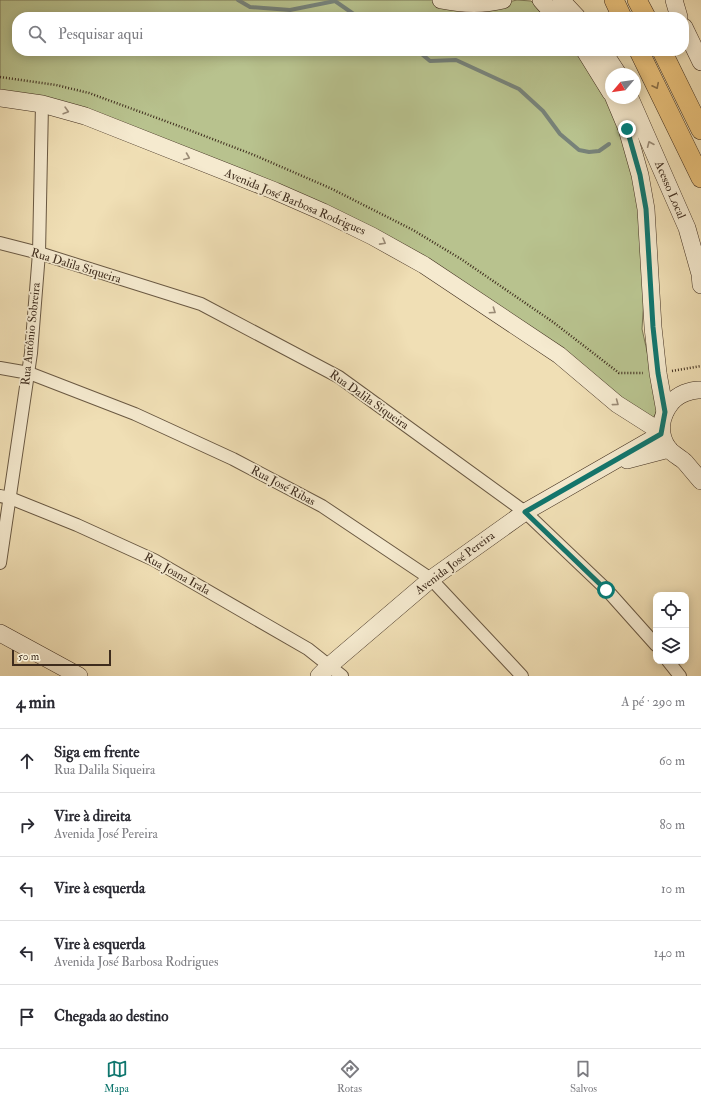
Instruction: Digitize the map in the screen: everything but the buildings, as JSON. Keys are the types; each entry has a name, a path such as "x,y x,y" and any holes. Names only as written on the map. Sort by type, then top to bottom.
{"main road":[{"path":"614,0 620,12"},
{"path":"637,0 643,12"},
{"path":"641,56 701,178"},
{"path":"664,56 701,130"}],"street":[{"path":"441,0 458,4 492,3 503,0"},
{"path":"541,0 552,12"},
{"path":"561,0 572,12"},
{"path":"674,0 678,12"},
{"path":"689,37 701,62"},
{"path":"588,56 605,83"},
{"path":"606,56 614,68"},
{"name":"Avenida José Barbosa Rodrigues","path":"0,98 42,104 85,116 275,191 372,236 424,265 559,355 617,404 661,433"},
{"name":"Rua Antônio Sobreira","path":"0,563 5,497 29,373 31,353 39,254 42,104"},
{"path":"617,104 627,129 636,160 646,209 653,327 658,373 665,412 661,433 669,449 684,462 701,481"},
{"name":"Acesso Local","path":"633,104 686,228 700,274 701,285"},
{"name":"Rua Dalila Siqueira","path":"0,243 201,304 339,377 525,512 606,590 653,642"},
{"name":"Rua José Ribas","path":"0,368 29,373 136,414 233,458 322,506 432,579 522,676"},
{"path":"665,412 672,401 683,393 701,390"},
{"name":"Avenida José Pereira","path":"330,673 432,579 525,512 661,433"},
{"name":"Avenida José Pereira","path":"603,466 669,449"},
{"path":"684,462 701,464"},
{"name":"Rua Joana Irala","path":"5,497 77,525 154,560 308,649 330,673"},
{"path":"0,633 79,676"},
{"path":"670,664 680,676"}],"path":[{"path":"553,322 619,372 658,373 701,366"}],"green space":[{"path":"0,0 442,0 500,4 517,0 531,1 542,12 12,12 12,56 584,56 604,88 605,104 610,104 637,178 646,265 642,329 653,378 657,410 652,421 432,266 93,118 0,98"}],"waterway":[{"path":"238,0 250,7 290,10 335,1 351,12"},
{"path":"424,56 430,61 456,60 519,89 543,111 560,134 579,150 589,152 599,151 609,144"}],"route":[{"path":"606,590 525,512 661,434 665,412 658,373 653,327 646,209 640,175 627,129"}]}
